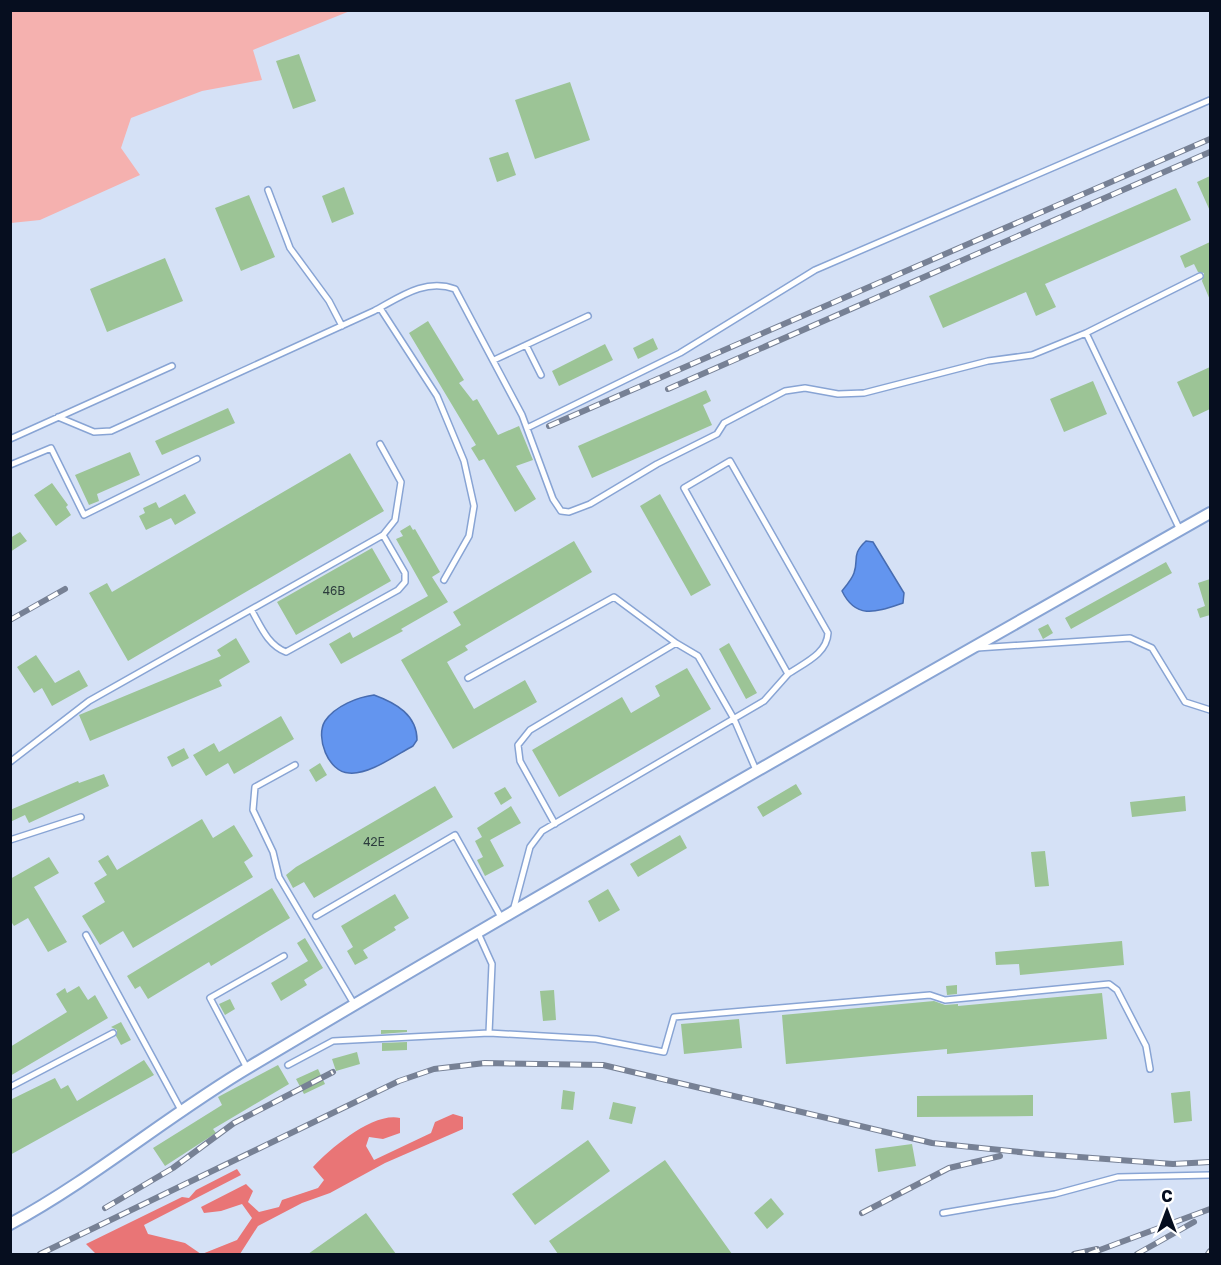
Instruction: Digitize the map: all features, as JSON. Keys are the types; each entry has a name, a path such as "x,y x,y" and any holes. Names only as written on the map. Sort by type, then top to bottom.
{"street":[{"path":"10,1224 83,1180 247,1068 756,770 976,648 1210,513"}],"lane":[{"path":"527,428 680,353 815,270 1210,100"},
{"path":"268,190 290,248 329,301 342,326"},
{"path":"58,417 94,432 111,431 422,287 433,284 455,289 494,360 527,428 553,499 561,511 569,512 590,504 657,464 717,434 724,423 785,392 805,388 838,394 864,393 988,362 1032,356 1086,333 1200,276"},
{"path":"380,308 437,396 466,472 474,506 469,536 444,580"},
{"path":"494,360 588,316"},
{"path":"1086,333 1180,530"},
{"path":"526,345 541,375"},
{"path":"10,439 172,366"},
{"path":"10,762 89,701 383,535 395,520 401,482 380,444"},
{"path":"10,465 51,448 84,515 197,459"},
{"path":"513,912 530,847 542,831 764,701 788,674 820,652 827,642 828,633 730,460 684,488 788,674"},
{"path":"252,611 268,639 276,648 286,652 388,596 405,582 405,573 383,535"},
{"path":"468,678 614,597 676,643 698,656 734,719 756,770"},
{"path":"976,648 1130,638 1152,648 1185,702 1210,710"},
{"path":"555,824 520,761 518,745 530,730 676,643"},
{"path":"295,765 255,787 252,810 273,852 279,877 355,1005"},
{"path":"10,840 81,817"},
{"path":"316,916 455,836 502,919"},
{"path":"478,933 492,964 489,1033"},
{"path":"86,935 181,1112"},
{"path":"247,1068 210,998 284,956"},
{"path":"288,1065 333,1041 489,1033 596,1039 664,1052 674,1017 930,994 945,1000 1109,984 1117,990 1146,1046 1150,1069"},
{"path":"10,1087 113,1033"},
{"path":"943,1213 1055,1194 1118,1177 1210,1175"}],"shaded area":[{"path":"10,11 350,11 253,50 262,80 202,91 131,118 121,148 140,175 40,220 11,223"},
{"path":"453,1114 463,1117 463,1129 385,1163 330,1193 302,1203 258,1226 240,1254 202,1254 237,1240 252,1218 242,1204 221,1211 204,1213 201,1207 246,1184 253,1191 248,1202 259,1212 279,1207 282,1200 318,1188 324,1180 313,1167 330,1150 365,1126 378,1120 400,1118 400,1133 383,1139 369,1137 366,1146 374,1160 431,1133 435,1122"},
{"path":"237,1169 241,1175 144,1225 148,1234 185,1243 201,1254 96,1254 86,1244 182,1197 189,1198 196,1190"}],"water":[{"path":"866,541 873,542 904,593 903,603 876,611 860,610 848,600 842,591 853,575 858,550"},
{"path":"374,695 404,711 413,724 417,740 413,746 374,768 357,773 342,771 335,767 325,753 322,728 329,716 347,703"}],"building":[{"path":"299,54 316,101 293,109 276,61"},
{"path":"570,82 590,140 535,159 515,100"},
{"path":"508,152 516,175 497,182 489,158"},
{"path":"1210,176 1210,211 1197,182"},
{"path":"344,187 354,214 332,223 322,196"},
{"path":"1176,188 1191,220 1045,284 1056,307 1036,316 1026,292 943,328 929,296"},
{"path":"249,195 275,257 241,271 215,208"},
{"path":"1210,242 1210,300 1202,281 1204,273 1198,272 1194,264 1185,268 1180,256"},
{"path":"165,258 183,301 107,332 90,289"},
{"path":"428,321 464,380 459,383 473,401 477,399 498,435 519,426 533,460 516,466 536,499 515,512 484,459 479,461 471,448 476,445 409,333"},
{"path":"653,338 658,349 638,359 633,348"},
{"path":"605,344 613,360 559,386 552,371"},
{"path":"1210,367 1210,409 1193,417 1177,382"},
{"path":"1093,381 1107,414 1064,432 1050,399"},
{"path":"706,390 711,401 703,405 712,425 592,478 578,446"},
{"path":"228,408 235,423 162,455 155,441"},
{"path":"130,452 140,475 97,494 99,501 89,505 75,475"},
{"path":"350,453 384,511 128,661 89,593 107,583 112,592"},
{"path":"52,483 68,505 66,507 71,515 56,526 34,495"},
{"path":"185,494 196,513 175,525 171,518 146,530 139,516 145,513 143,508 156,502 159,508"},
{"path":"660,494 711,585 691,596 640,506"},
{"path":"410,525 413,530 415,529 440,572 432,577 448,602 401,629 403,631 341,664 329,644 350,632 353,638 428,596 396,539 403,536 400,531"},
{"path":"20,532 27,541 10,552 10,538"},
{"path":"574,541 592,572 465,646 468,650 447,662 474,709 525,680 537,702 453,749 401,660 461,625 453,612"},
{"path":"372,548 391,581 296,635 277,602"},
{"path":"1166,562 1172,573 1071,629 1065,618"},
{"path":"1210,579 1210,615 1200,618 1197,609 1205,606 1198,583"},
{"path":"1048,624 1053,633 1043,639 1038,629"},
{"path":"236,638 250,662 219,680 222,686 90,741 79,715 221,656 217,650"},
{"path":"729,643 757,693 746,699 719,649"},
{"path":"36,655 55,683 79,670 88,686 52,706 42,688 34,693 17,667"},
{"path":"687,668 711,709 559,797 532,750 622,697 631,713 660,696 655,686"},
{"path":"281,716 294,739 234,774 228,763 206,776 193,755 214,743 219,752"},
{"path":"184,748 189,758 172,767 167,757"},
{"path":"320,763 327,775 316,782 309,770"},
{"path":"104,774 109,786 29,823 25,815 10,822 10,810 78,781 79,783"},
{"path":"796,784 802,794 763,817 757,807"},
{"path":"435,786 453,817 314,898 304,882 293,888 286,875 296,867"},
{"path":"505,787 512,798 501,805 494,793"},
{"path":"1185,796 1186,811 1132,817 1130,802"},
{"path":"511,806 521,823 490,840 504,866 485,876 477,860 483,857 475,841 482,837 477,828"},
{"path":"202,819 213,838 234,825 253,856 244,862 253,877 133,948 123,931 100,945 82,916 105,902 94,883 107,875 98,861 108,855 117,870"},
{"path":"680,835 687,848 638,877 630,864"},
{"path":"1045,851 1049,886 1035,887 1031,852"},
{"path":"49,857 59,873 34,887 67,942 48,952 28,918 14,926 10,920 10,879"},
{"path":"272,888 290,918 211,966 209,962 148,999 140,986 135,989 127,976"},
{"path":"608,889 620,910 599,922 588,901"},
{"path":"395,894 409,918 394,927 396,930 363,950 368,958 355,965 347,951 353,947 341,926"},
{"path":"305,938 323,968 304,980 307,985 281,1001 271,983 308,961 297,943"},
{"path":"1122,941 1124,965 1020,975 1019,964 996,965 995,952"},
{"path":"957,985 957,994 947,995 946,986"},
{"path":"79,986 88,1000 95,995 108,1018 10,1076 10,1047 67,1012 56,994 65,988 67,993"},
{"path":"554,990 556,1020 543,1021 540,991"},
{"path":"1102,993 1107,1039 947,1054 947,1049 786,1064 782,1015 934,1001 945,1005 958,1004 958,1006"},
{"path":"230,999 235,1009 225,1015 219,1004"},
{"path":"739,1019 742,1048 684,1054 681,1024"},
{"path":"121,1022 131,1040 121,1045 116,1036 117,1030 111,1027"},
{"path":"381,1030 407,1030 407,1032 381,1034"},
{"path":"407,1042 407,1050 382,1051 382,1043"},
{"path":"357,1052 360,1064 336,1071 332,1059"},
{"path":"144,1060 154,1075 10,1155 10,1100 55,1078 61,1089 68,1085 77,1101"},
{"path":"278,1065 289,1084 213,1129 216,1133 165,1166 153,1148 222,1105 218,1097"},
{"path":"318,1069 325,1084 304,1094 296,1079"},
{"path":"563,1090 575,1092 573,1110 561,1109"},
{"path":"1190,1091 1192,1121 1174,1123 1171,1093"},
{"path":"1033,1095 1033,1116 917,1117 917,1096"},
{"path":"613,1102 636,1107 632,1124 609,1119"},
{"path":"588,1140 610,1171 535,1225 512,1194"},
{"path":"912,1144 916,1166 878,1172 875,1149"},
{"path":"665,1160 732,1254 558,1254 549,1241"},
{"path":"771,1198 784,1214 767,1229 754,1213"},
{"path":"366,1213 396,1254 308,1254"}],"railway":[{"path":"549,426 1210,139"},
{"path":"668,389 1210,152"},
{"path":"10,620 65,589"},
{"path":"40,1254 399,1081 434,1069 485,1063 603,1065 932,1143 1173,1164 1210,1162"},
{"path":"105,1208 173,1168 234,1123 333,1072"},
{"path":"862,1213 949,1168 1000,1156"},
{"path":"1089,1254 1210,1209"},
{"path":"1137,1254 1194,1222"},
{"path":"1074,1254 1097,1249"}]}
